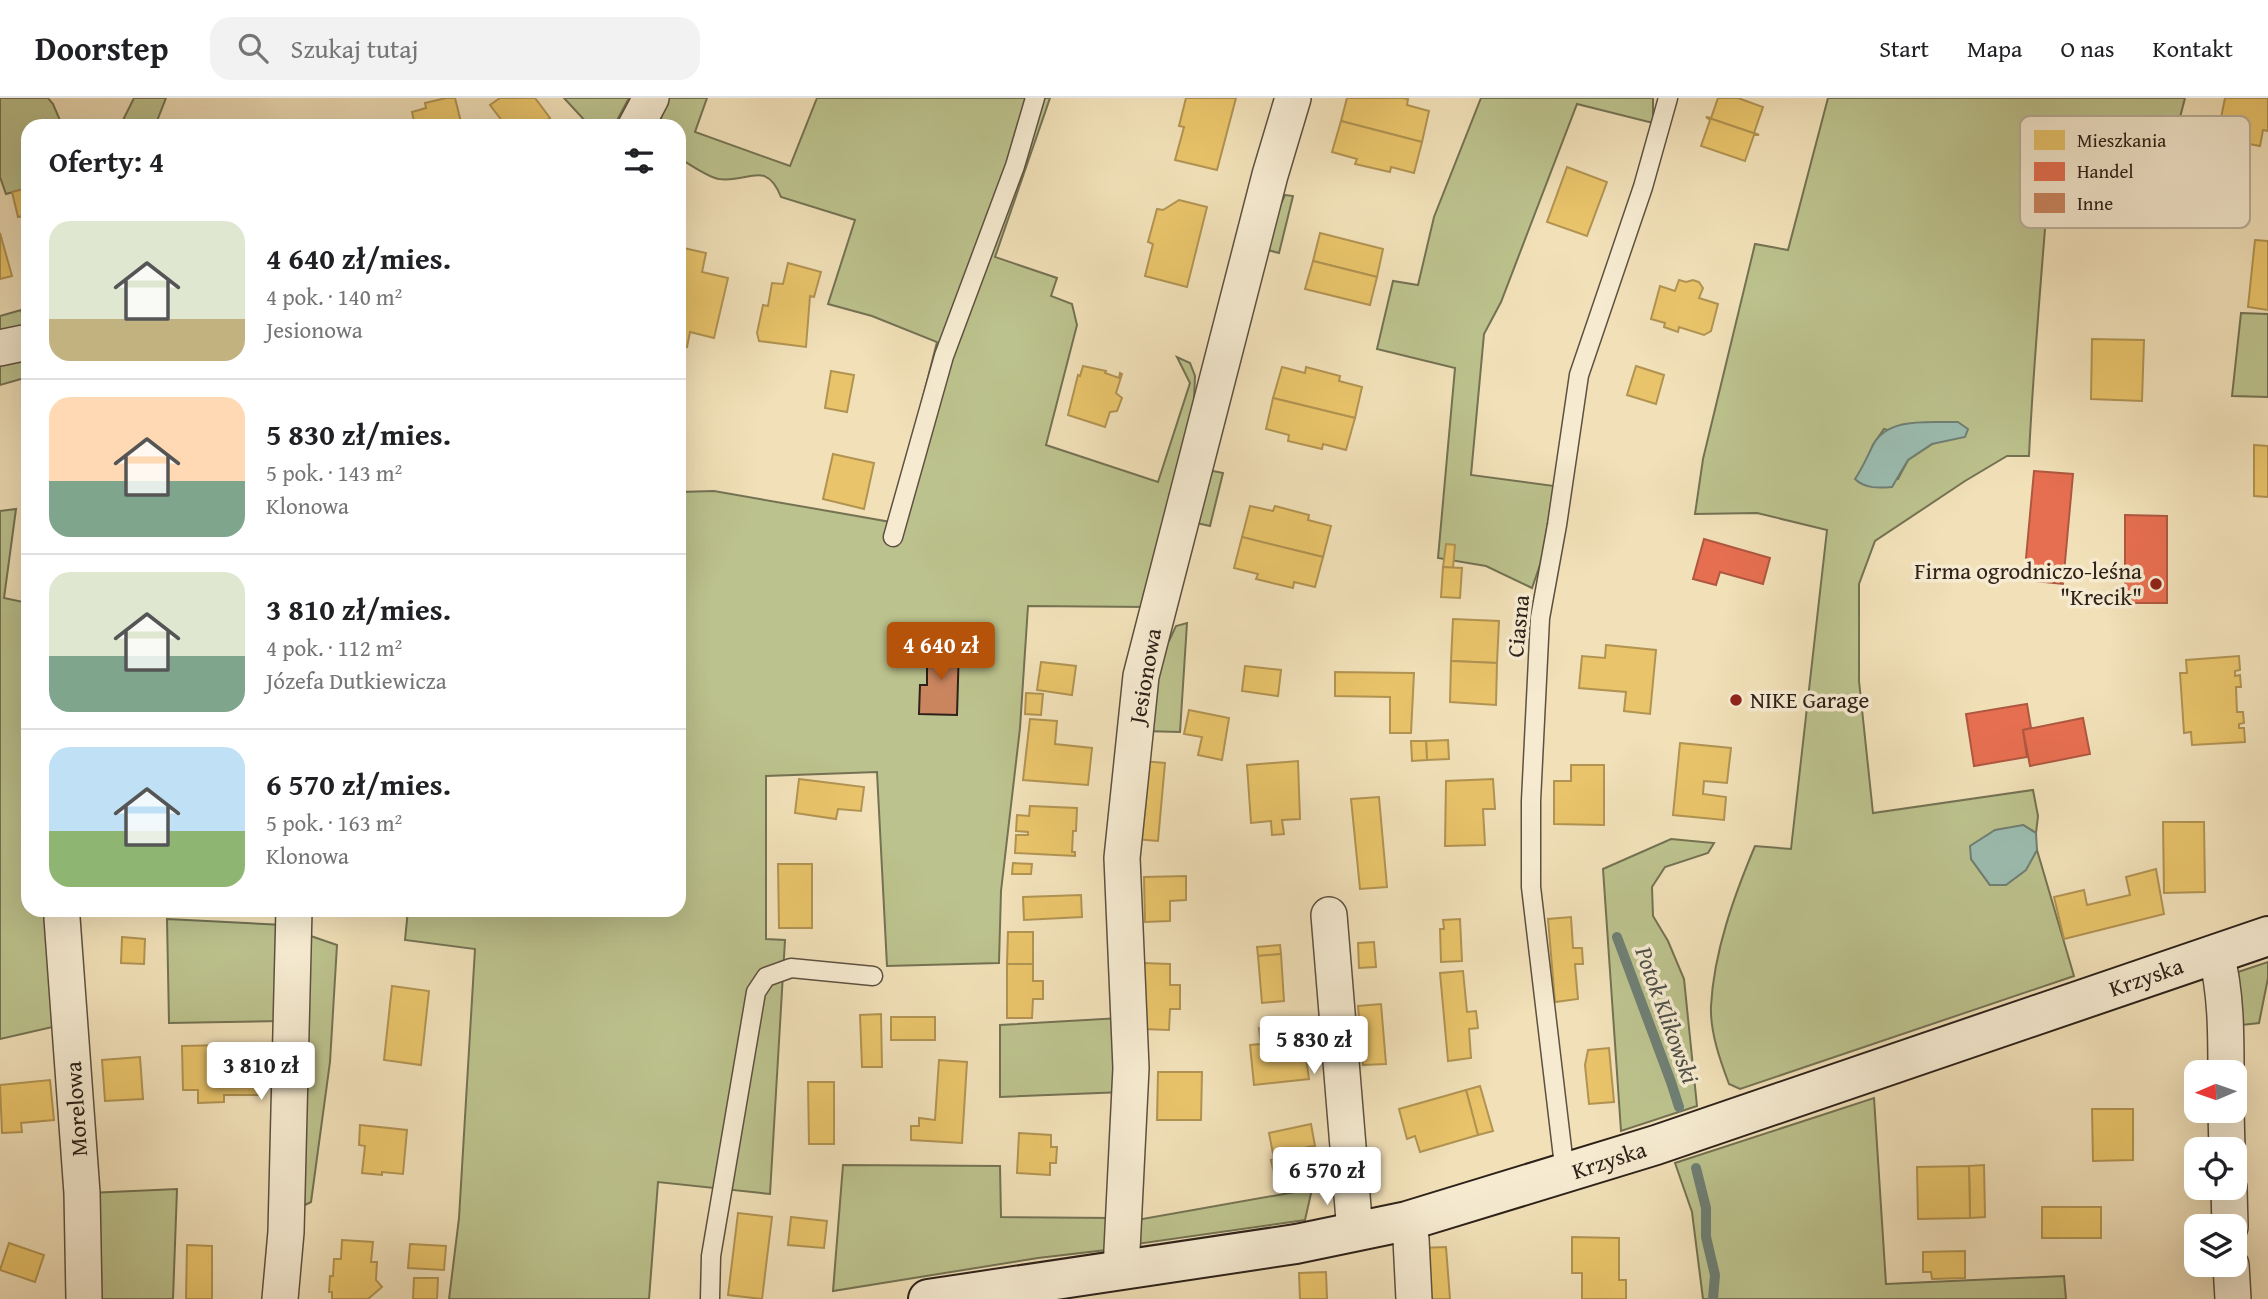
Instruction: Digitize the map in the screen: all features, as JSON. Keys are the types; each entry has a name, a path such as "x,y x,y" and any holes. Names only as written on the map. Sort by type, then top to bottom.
{"street":[{"path":"640,119 651,98"},
{"name":"Jesionowa","path":"1121,1270 1131,1068 1122,858 1141,676 1256,225 1293,98"},
{"path":"0,348 21,344"},
{"path":"1329,915 1355,1231"},
{"path":"280,1299 286,1232 293,917"},
{"name":"Morelowa","path":"62,918 82,1193 85,1299"},
{"name":"Krzyska","path":"928,1299 1296,1244 1407,1221 1565,1174 1728,1121 2268,936"},
{"path":"2216,953 2226,1012 2226,1060"},
{"path":"1407,1221 1411,1239 1414,1299"},
{"path":"2232,1277 2233,1299"}],"lane":[{"path":"892,537 944,356 1015,166 1035,98"},
{"name":"Ciasna","path":"1565,1174 1531,887 1531,801 1540,618 1557,525 1579,374 1643,187 1668,98"},
{"path":"710,1299 711,1256 756,992 766,977 791,968 873,976"}],"green space":[{"path":"0,98 48,98 59,119 21,119 21,190 6,194 0,177"},
{"path":"134,98 166,98 158,119 124,119"},
{"path":"564,98 629,98 618,119 583,119"},
{"path":"669,98 707,98 695,132 790,166 817,98 1050,98 995,257 1057,278 1051,296 1072,304 1077,325 1046,445 1158,482 1190,383 1177,357 1190,363 1195,376 1194,400 1148,607 1028,606 1020,728 1001,891 999,963 887,966 877,772 766,776 766,939 785,940 770,1194 658,1182 649,1299 449,1299 459,1218 475,949 405,940 407,917 686,917 686,492 714,491 891,522 937,342 872,316 828,304 855,220 781,197 775,185 763,176 719,179 704,173 686,162 686,119 661,119"},
{"path":"1481,98 1653,98 1653,123 1577,104 1501,302 1484,334 1471,475 1554,486 1542,559 1532,588 1486,566 1438,558 1455,368 1377,349 1393,281 1418,285 1434,217"},
{"path":"1828,98 2185,98 2180,116 2020,116 2020,228 2045,228 2029,456 2007,456 1875,541 1859,584 1859,681 1873,813 2033,790 2038,816 2036,833 2023,825 1971,859 1990,885 2025,870 2037,850 2074,976 1740,1089 1729,1084 1712,1026 1711,1006 1716,965 1726,924 1755,846 1791,849 1827,530 1757,513 1695,514 1703,459 1755,244 1788,250","holes":["1884,429 1932,444 1908,460 1898,479 1866,464 1873,445"]},
{"path":"1285,195 1293,196 1279,253 1264,249 1269,229"},
{"path":"21,310 21,331 0,336 0,316"},
{"path":"2241,313 2268,314 2268,397 2232,396"},
{"path":"21,359 21,379 0,385 0,364"},
{"path":"1213,471 1223,473 1210,526 1192,522 1204,476"},
{"path":"16,509 4,598 21,602 21,917 51,917 57,1026 0,1039 0,511"},
{"path":"1187,623 1180,732 1142,731 1156,652 1169,641 1176,626"},
{"path":"1671,839 1714,843 1708,853 1665,867 1652,887 1653,916 1668,941 1684,979 1697,1106 1621,1131 1603,869"},
{"path":"167,919 284,925 282,1021 169,1023"},
{"path":"305,934 337,945 330,1062 311,1202 297,1209"},
{"path":"2268,962 2268,978 2259,1023 2242,1025 2238,972"},
{"path":"1120,1018 1124,1092 1000,1097 1000,1025"},
{"path":"1874,1098 1886,1284 2064,1276 2066,1299 1703,1299 1692,1212 1675,1163"},
{"path":"843,1165 1000,1166 1001,1217 1115,1218 1106,1250 1038,1258 833,1291"},
{"path":"177,1189 173,1299 96,1299 89,1193"},
{"path":"1312,1189 1305,1220 1137,1244 1131,1221"}],"water":[{"path":"1958,422 1968,429 1965,437 1932,444 1908,460 1892,487 1877,488 1855,479 1873,445 1889,429 1911,423"},
{"path":"2023,825 2036,833 2037,850 2026,870 2006,885 1990,885 1971,859 1970,846 1995,830"}],"building: Mieszkania":[{"path":"455,98 460,119 414,119 412,112 426,108 425,103"},
{"path":"500,98 535,98 550,118 501,119 490,105"},
{"path":"1186,98 1236,98 1217,170 1175,160 1184,127 1179,126"},
{"path":"1347,98 1402,98 1408,99 1407,105 1429,111 1422,142 1341,121"},
{"path":"1718,98 1738,98 1763,107 1754,133 1759,135 1706,117 1711,118"},
{"path":"2225,98 2268,98 2268,131 2263,130 2260,146 2250,144 2250,116 2221,116"},
{"path":"1706,117 1759,135 1754,135 1745,161 1701,146 1710,120"},
{"path":"1341,121 1422,142 1414,173 1391,167 1390,172 1355,164 1357,159 1332,152"},
{"path":"1567,167 1607,182 1587,236 1547,222"},
{"path":"21,190 21,216 18,217 12,192"},
{"path":"1179,200 1207,207 1187,287 1145,276 1153,244 1148,242 1157,209 1163,210"},
{"path":"0,233 12,276 0,279"},
{"path":"1320,233 1383,249 1377,277 1313,261"},
{"path":"2255,240 2268,241 2268,310 2248,307"},
{"path":"686,249 706,253 702,272 728,278 714,338 690,332 687,347"},
{"path":"1313,261 1377,277 1370,305 1305,289"},
{"path":"788,263 821,272 814,297 810,296 806,347 759,341 757,333 763,305 768,306 772,283 783,284"},
{"path":"1679,280 1699,282 1703,288 1699,298 1718,304 1711,331 1704,335 1679,327 1678,332 1664,327 1665,323 1651,319 1660,286 1675,291"},
{"path":"2092,339 2144,340 2142,401 2091,399"},
{"path":"1083,366 1106,371 1105,373 1119,378 1120,373 1122,374 1116,393 1122,398 1117,411 1110,412 1105,427 1068,415 1078,375 1080,376"},
{"path":"1636,366 1664,375 1656,404 1627,395"},
{"path":"1282,367 1305,373 1306,367 1340,376 1339,381 1362,387 1355,418 1273,398"},
{"path":"831,371 854,375 847,412 825,408"},
{"path":"1273,398 1355,418 1346,450 1323,444 1322,449 1288,441 1289,435 1266,429"},
{"path":"2254,445 2268,446 2268,497 2254,496"},
{"path":"833,454 874,463 864,509 823,499"},
{"path":"1250,506 1273,511 1275,506 1309,515 1308,520 1331,526 1323,557 1242,537"},
{"path":"1242,537 1323,557 1315,587 1294,582 1293,588 1256,579 1258,574 1234,568"},
{"path":"1446,544 1455,545 1453,568 1443,567"},
{"path":"1443,567 1462,568 1460,598 1441,597"},
{"path":"1453,619 1499,621 1497,663 1451,661"},
{"path":"1606,645 1656,650 1650,714 1624,711 1626,692 1579,688 1582,656 1605,658"},
{"path":"2239,656 2240,670 2235,671 2235,676 2240,675 2241,687 2236,687 2237,712 2243,712 2244,723 2239,724 2239,728 2244,728 2245,742 2192,745 2191,732 2184,733 2180,673 2187,673 2186,660"},
{"path":"1451,661 1497,663 1496,705 1450,702"},
{"path":"1041,662 1076,666 1072,695 1037,690"},
{"path":"1245,666 1281,670 1278,696 1242,691"},
{"path":"1335,672 1414,673 1411,733 1390,733 1390,697 1335,696"},
{"path":"1026,693 1043,694 1041,715 1025,714"},
{"path":"1189,710 1229,718 1222,760 1198,755 1202,737 1184,734"},
{"path":"1030,719 1057,721 1055,744 1092,748 1088,785 1023,780"},
{"path":"1448,740 1449,759 1427,760 1426,741"},
{"path":"1411,741 1426,741 1427,760 1412,761"},
{"path":"1680,743 1731,748 1727,783 1704,781 1703,794 1726,797 1724,820 1673,815"},
{"path":"1142,761 1165,763 1158,841 1135,839"},
{"path":"1298,761 1300,819 1282,820 1284,834 1272,835 1271,821 1251,823 1247,765"},
{"path":"1571,765 1604,765 1604,825 1554,824 1554,781 1571,781"},
{"path":"799,779 864,787 861,811 838,809 836,819 795,813"},
{"path":"1493,779 1495,809 1483,809 1485,845 1445,846 1446,781"},
{"path":"1379,797 1387,887 1360,889 1351,799"},
{"path":"1030,806 1077,808 1072,852 1075,852 1075,856 1015,853 1016,835 1028,835 1028,832 1016,831 1017,815 1029,816"},
{"path":"2163,822 2204,822 2205,892 2164,893"},
{"path":"1013,863 1032,864 1031,874 1012,874"},
{"path":"778,864 812,864 812,928 779,928"},
{"path":"2156,869 2164,914 2064,939 2054,897 2084,890 2087,905 2130,895 2126,877"},
{"path":"1186,876 1186,900 1170,901 1170,921 1145,922 1144,877"},
{"path":"1081,895 1082,917 1024,920 1023,897"},
{"path":"1571,917 1573,948 1582,948 1583,964 1575,964 1578,999 1555,1002 1548,919"},
{"path":"1460,919 1462,961 1441,962 1440,929 1444,929 1443,920"},
{"path":"1008,932 1033,932 1033,964 1007,964"},
{"path":"122,937 145,939 144,964 121,963"},
{"path":"1374,942 1376,967 1359,968 1358,943"},
{"path":"1280,945 1281,954 1258,956 1257,947"},
{"path":"1281,954 1284,1001 1262,1003 1258,956"},
{"path":"1143,963 1170,964 1170,985 1180,985 1180,1009 1170,1009 1169,1030 1142,1029"},
{"path":"1007,964 1033,964 1033,981 1043,981 1043,999 1033,999 1032,1018 1007,1018"},
{"path":"1463,971 1467,1012 1476,1011 1478,1028 1469,1029 1471,1058 1448,1061 1440,973"},
{"path":"392,986 429,991 421,1065 384,1060"},
{"path":"1381,1004 1386,1064 1363,1065 1358,1006"},
{"path":"881,1014 882,1067 862,1067 860,1015"},
{"path":"891,1017 935,1017 935,1040 891,1040"},
{"path":"1299,1023 1301,1039 1304,1039 1301,1040 1303,1058 1306,1057 1309,1079 1254,1085 1250,1045 1261,1044 1259,1028"},
{"path":"258,1044 259,1095 224,1095 224,1102 198,1103 198,1090 183,1090 182,1046 223,1045 223,1048 235,1048 235,1045"},
{"path":"1609,1048 1614,1102 1589,1104 1585,1065 1588,1050"},
{"path":"140,1057 143,1099 105,1101 102,1060"},
{"path":"939,1060 967,1062 962,1143 911,1140 911,1126 919,1126 919,1118 935,1120"},
{"path":"1158,1072 1202,1072 1201,1120 1157,1120"},
{"path":"50,1080 54,1120 21,1123 22,1132 2,1133 0,1085"},
{"path":"808,1082 834,1082 834,1144 809,1144"},
{"path":"1480,1086 1493,1131 1478,1135 1466,1090"},
{"path":"1466,1090 1478,1135 1420,1152 1415,1136 1407,1139 1399,1109"},
{"path":"2092,1109 2133,1109 2133,1160 2093,1161"},
{"path":"1311,1124 1315,1146 1307,1147 1313,1174 1276,1182 1269,1133"},
{"path":"360,1125 407,1130 403,1174 362,1173 365,1146 359,1145"},
{"path":"1019,1133 1051,1135 1051,1147 1057,1147 1056,1163 1050,1163 1050,1175 1017,1173"},
{"path":"1984,1165 1985,1217 1970,1218 1969,1166"},
{"path":"1969,1166 1970,1218 1918,1219 1917,1167"},
{"path":"2042,1207 2101,1207 2101,1238 2042,1238"},
{"path":"738,1213 772,1217 762,1299 728,1295"},
{"path":"791,1217 827,1221 824,1248 788,1245"},
{"path":"1572,1237 1619,1238 1619,1280 1626,1280 1626,1299 1582,1299 1582,1273 1572,1273"},
{"path":"342,1240 373,1242 371,1262 377,1262 376,1280 382,1287 368,1299 332,1299 332,1292 329,1292 330,1276 333,1276 334,1259 341,1259"},
{"path":"9,1243 44,1255 35,1282 0,1270"},
{"path":"410,1244 446,1246 444,1270 408,1268"},
{"path":"187,1245 212,1246 212,1299 186,1299"},
{"path":"1446,1247 1450,1299 1424,1299 1420,1248"},
{"path":"1965,1251 1965,1278 1932,1279 1931,1272 1923,1272 1923,1252"},
{"path":"1326,1272 1327,1299 1300,1299 1299,1273"},
{"path":"414,1278 438,1278 437,1299 413,1299"}],"building: Handel":[{"path":"2034,471 2073,474 2063,584 2024,580"},
{"path":"2125,515 2167,516 2167,603 2125,603"},
{"path":"1704,539 1770,558 1763,584 1720,572 1716,585 1693,579"},
{"path":"2027,704 2031,728 2023,730 2027,757 1974,766 1966,714"},
{"path":"2083,718 2090,754 2030,766 2023,730"}],"building: Inne":[{"path":"927,646 959,647 957,715 919,714 920,685 927,685"}],"waterway":[{"name":"Potok Klikowski","path":"1617,937 1679,1107"},
{"name":"Potok Klikowski","path":"1696,1168 1706,1208 1706,1237 1715,1275 1713,1299"}],"place":[{"name":"Firma ogrodniczo-leśna \"Krecik\"","path":"2156,584"},
{"name":"NIKE Garage","path":"1736,700"}]}
